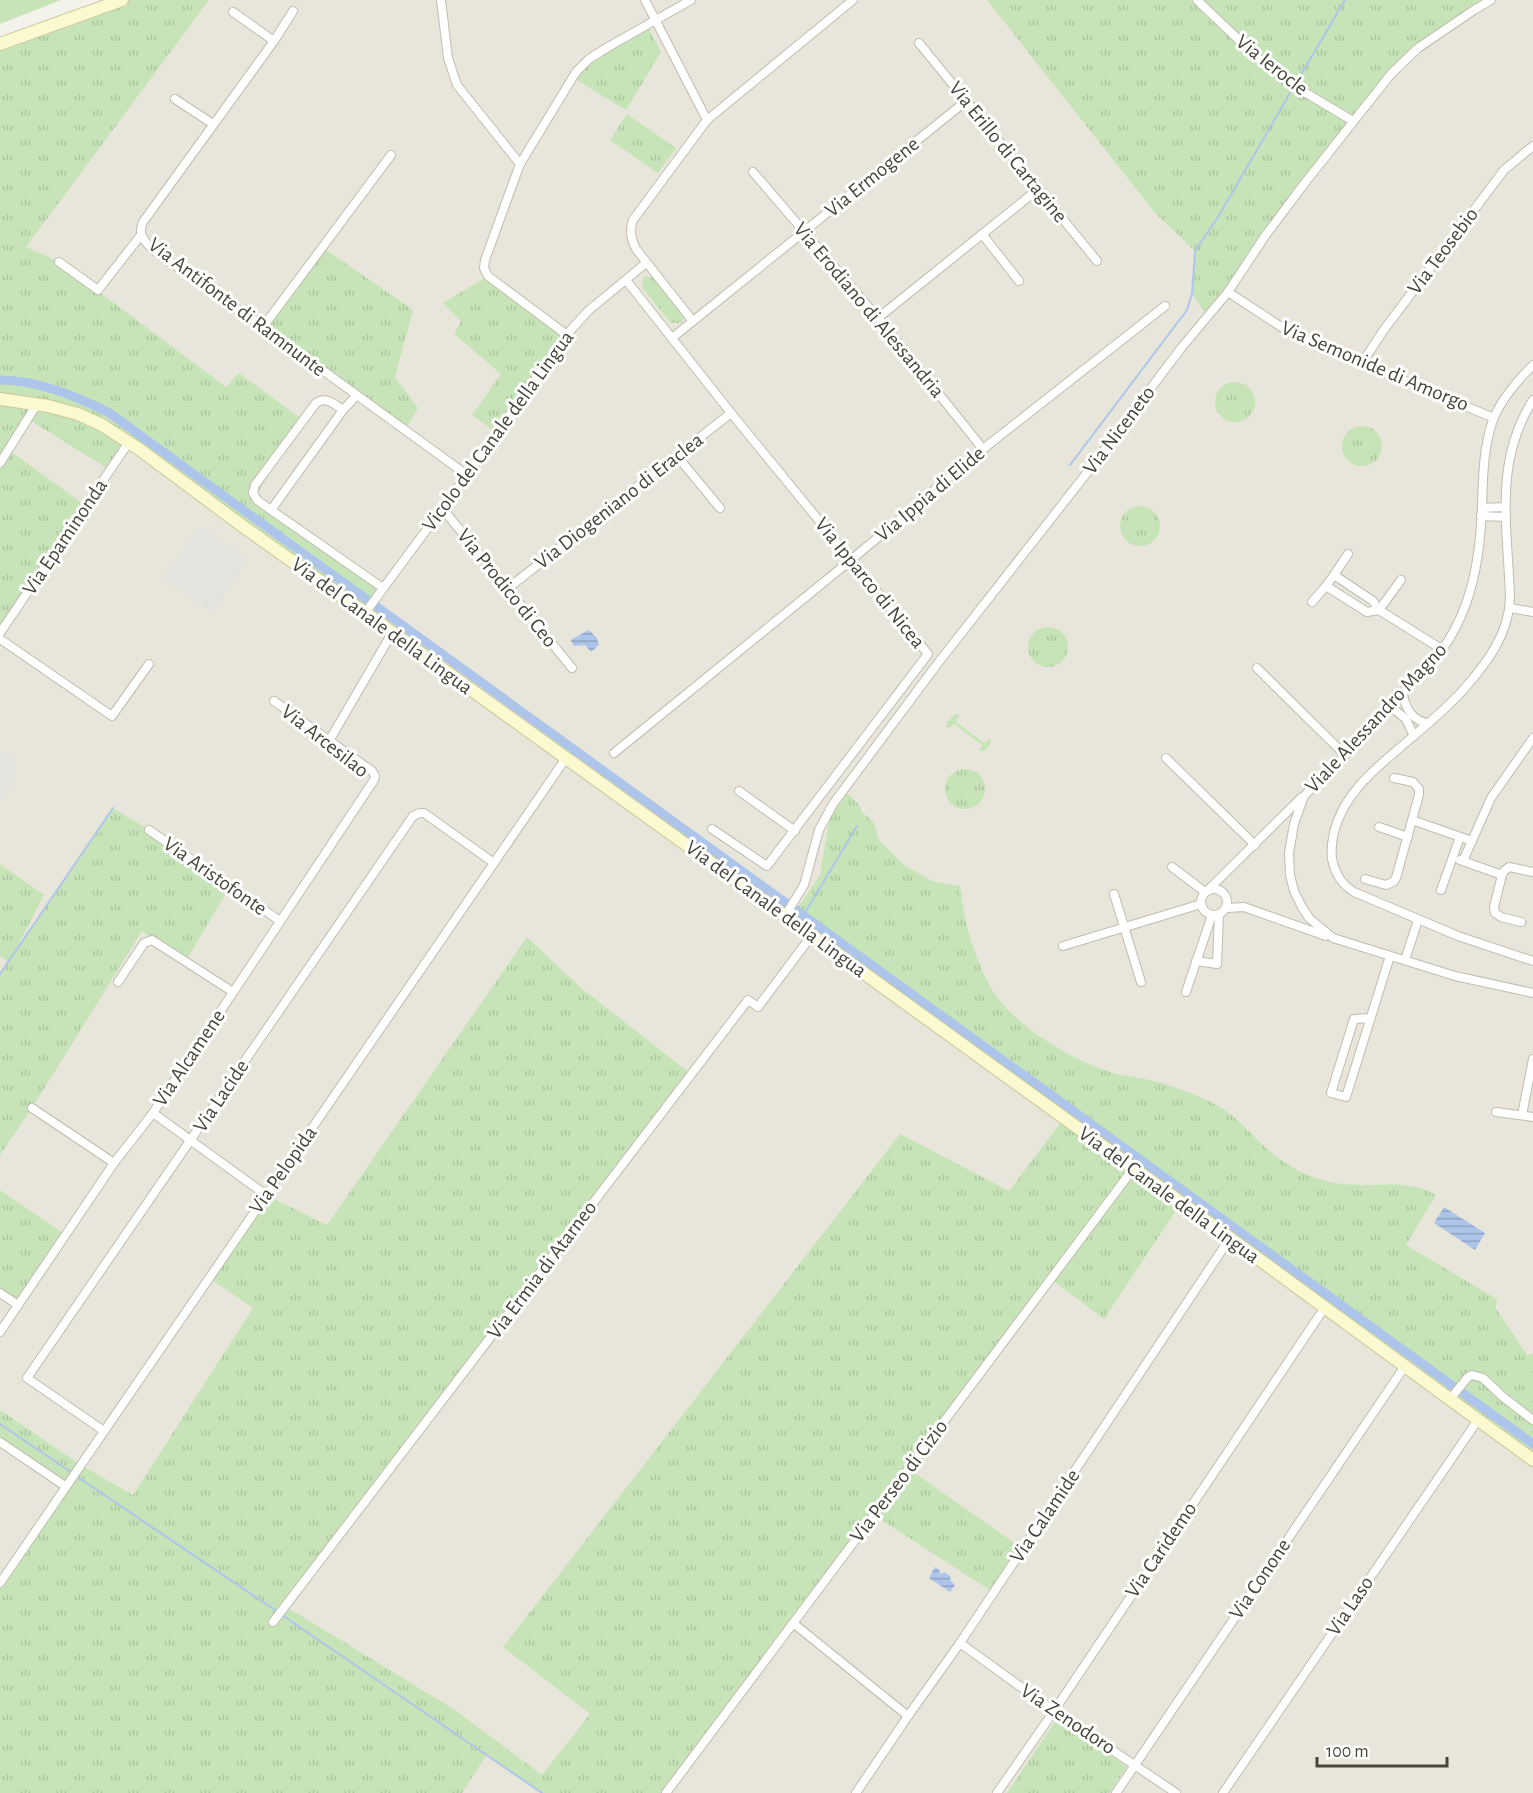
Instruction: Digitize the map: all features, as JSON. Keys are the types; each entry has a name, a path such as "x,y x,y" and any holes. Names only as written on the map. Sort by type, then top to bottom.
{"street":[{"path":"0,44 122,0"},
{"path":"441,0 447,58 457,85 520,164"},
{"path":"645,0 707,120"},
{"path":"567,335 488,276 484,268 484,260 520,164 579,68 608,47 691,0"},
{"path":"693,320 646,263 632,240 632,223 636,213 707,120 853,0"},
{"name":"Via Ierocle","path":"1197,0 1261,61 1306,93 1353,121"},
{"name":"Via Niceneto","path":"787,913 806,881 818,834 826,814 938,663 1182,347 1228,292 1265,236 1353,121 1391,74 1418,48 1491,0"},
{"name":"Via Antifonte di Ramnunte","path":"293,11 143,222 140,229 141,235 153,250 467,476"},
{"path":"232,12 274,40"},
{"name":"Via Erillo di Cartagine","path":"919,43 1097,261"},
{"path":"175,99 213,124"},
{"name":"Via Ermogene","path":"672,338 966,101"},
{"name":"Via Teosebio","path":"1362,363 1383,331 1504,170 1533,146"},
{"path":"263,327 391,155"},
{"name":"Via Erodiano di Alessandria","path":"753,172 878,318 983,449"},
{"path":"878,318 1037,190"},
{"path":"982,234 1018,281"},
{"path":"59,262 98,290 141,235"},
{"name":"Vicolo del Canale della Lingua","path":"367,611 567,335 588,311 646,263"},
{"name":"Via Ipparco di Nicea","path":"626,280 731,413 928,654 767,866 712,829"},
{"name":"Via Semonide di Amorgo","path":"1228,292 1292,334 1494,418"},
{"name":"Via Ippia di Elide","path":"614,753 983,449 1165,306"},
{"name":"Viale Alessandro Magno","path":"1533,365 1509,393 1494,418 1485,454 1477,561 1469,597 1461,619 1443,650 1304,796 1296,817 1289,863 1296,897 1305,913 1333,938 1455,976 1533,993"},
{"path":"271,510 343,410 356,396"},
{"name":"Via del Canale della Lingua","path":"0,399 59,408 78,414 102,425 129,442 243,527 367,611 392,633 787,913 812,935 1133,1169 1405,1366 1453,1396 1478,1420 1533,1460"},
{"name":"Viale Alessandro Magno","path":"1533,399 1523,416 1512,446 1507,476 1505,507 1510,608 1503,632 1490,657 1465,689 1354,791 1338,821 1331,849 1335,869 1348,888 1418,920 1479,944 1533,961"},
{"path":"343,410 327,400 317,402 258,481 253,494 257,500 381,592"},
{"path":"0,463 37,404"},
{"name":"Via Diogeniano di Eraclea","path":"507,589 731,413"},
{"name":"Via Epaminonda","path":"0,633 129,442"},
{"path":"676,456 720,508"},
{"path":"1481,512 1505,507"},
{"name":"Via Prodico di Ceo","path":"442,508 573,668"},
{"path":"1481,512 1506,517"},
{"path":"1312,602 1348,554"},
{"path":"1334,575 1373,601 1378,610 1443,650"},
{"path":"1326,586 1367,612 1378,610 1401,580"},
{"path":"1510,608 1533,612"},
{"path":"329,741 392,633"},
{"path":"0,639 112,716 149,664"},
{"path":"928,654 938,663"},
{"path":"1257,668 1345,755"},
{"path":"1403,693 1411,715 1420,722 1429,723"},
{"name":"Via Arcesilao","path":"274,701 372,771 375,776 373,782"},
{"path":"1390,706 1406,719 1414,736"},
{"path":"1463,861 1491,798 1533,738"},
{"name":"Via Pelopida","path":"0,1582 566,758"},
{"path":"1166,758 1255,845"},
{"path":"1365,879 1386,885 1393,882 1408,837 1419,795 1418,786 1413,782 1394,777"},
{"name":"Via Alcamene","path":"0,1332 114,1163 153,1113 373,782"},
{"path":"739,791 795,831"},
{"path":"1215,915 1204,910 1201,904 1202,897 1304,796"},
{"name":"Via Lacide","path":"104,1431 27,1378 413,816 424,813 495,863"},
{"path":"1412,820 1472,841"},
{"path":"1379,827 1408,837"},
{"name":"Via Aristofonte","path":"149,830 280,921"},
{"path":"1441,890 1460,837"},
{"path":"1453,857 1502,875"},
{"path":"1172,867 1207,891"},
{"path":"1521,922 1501,917 1495,913 1494,907 1503,871 1509,867 1533,872"},
{"path":"1207,891 1214,888 1222,891 1228,901 1227,908"},
{"path":"1114,894 1141,982"},
{"path":"1063,946 1201,904"},
{"path":"1186,992 1215,915 1227,908 1244,907 1333,938"},
{"path":"1196,961 1217,964 1215,915"},
{"path":"1405,960 1418,920"},
{"name":"Via Ermia di Atarneo","path":"273,1622 748,1000 758,1007 812,935"},
{"path":"118,982 144,943 152,940 233,992"},
{"path":"1370,1018 1354,1019 1331,1093 1346,1097 1390,956"},
{"path":"1522,1115 1533,1060"},
{"path":"32,1108 114,1163"},
{"path":"1496,1112 1533,1117"},
{"path":"153,1113 266,1195"},
{"name":"Via Perseo di Cizio","path":"666,1793 1133,1169"},
{"name":"Via Calamide","path":"856,1793 960,1643 1230,1238"},
{"path":"0,1293 18,1305"},
{"name":"Via Caridemo","path":"997,1793 1325,1307"},
{"name":"Via Conone","path":"1116,1793 1405,1366"},
{"path":"1453,1396 1464,1381 1472,1375 1483,1378 1533,1420"},
{"name":"Via Laso","path":"1223,1793 1478,1420"},
{"path":"0,1442 65,1486"},
{"path":"793,1623 908,1716"},
{"name":"Via Zenodoro","path":"960,1643 1054,1711 1176,1793"}],"shaded area":[{"path":"122,0 1533,0 1533,1793 0,1793 0,44"},
{"path":"199,526 247,559 212,612 163,579"},
{"path":"0,749 14,760 16,777 0,800"}],"green space":[{"path":"0,0 61,0 0,24"},
{"path":"122,0 209,0 26,247 59,262 226,387 239,373 303,420 255,497 383,588 365,613 129,442 110,470 28,419 9,450 86,506 0,631 0,44"},
{"path":"987,0 1491,0 1474,10 1391,74 1207,316 1192,294 1195,251 1156,214"},
{"path":"649,29 661,52 626,110 575,79 600,56"},
{"path":"627,114 676,148 658,173 610,140"},
{"path":"322,247 413,310 395,377 418,408 404,431 263,327"},
{"path":"488,276 567,335 497,433 472,415 501,374 454,334 461,321 443,303"},
{"path":"646,276 653,278 683,314 684,318 681,323 671,323 644,290 643,278"},
{"path":"1235,382 1243,383 1249,388 1254,394 1254,410 1249,416 1243,421 1235,422 1227,421 1221,416 1216,410 1215,402 1216,394 1221,388 1227,383"},
{"path":"1362,426 1370,427 1376,432 1381,438 1381,454 1376,460 1370,465 1362,466 1354,465 1348,460 1343,454 1342,446 1343,438 1348,432 1354,427"},
{"path":"1140,506 1148,507 1154,512 1159,518 1159,534 1154,540 1148,545 1140,546 1132,545 1126,540 1121,534 1120,526 1121,518 1126,512 1132,507"},
{"path":"1048,627 1056,628 1062,633 1067,639 1067,655 1062,661 1056,666 1048,667 1040,666 1034,661 1029,655 1028,647 1029,639 1034,633 1040,628"},
{"path":"955,714 959,715 956,722 984,743 990,738 991,743 984,751 979,751 982,745 954,724 947,727 947,722"},
{"path":"965,769 973,770 979,775 984,781 984,797 979,803 973,808 965,809 957,808 951,803 946,797 945,789 946,781 951,775 957,770"},
{"path":"847,793 874,823 879,840 904,865 932,881 960,886 970,937 990,986 1012,1014 1042,1038 1094,1066 1171,1086 1209,1101 1225,1110 1276,1156 1291,1167 1308,1175 1347,1184 1409,1186 1436,1195 1406,1245 1498,1300 1495,1307 1527,1355 1533,1353 1533,1453 797,919 795,912 820,875 830,815"},
{"path":"113,808 230,886 186,961 142,931 32,1108 0,1155 0,974 8,962 0,956 0,864 44,895 13,955"},
{"path":"527,937 580,987 691,1074 285,1606 455,1710 542,1775 590,1714 503,1647 900,1134 1009,1191 1064,1118 1181,1203 1104,1319 1051,1279 909,1469 1023,1549 994,1593 874,1515 666,1793 542,1793 487,1754 462,1793 0,1793 0,1583 65,1486 0,1442 0,1410 81,1465 133,1495 253,1308 209,1278 266,1195 327,1225"},
{"path":"0,1190 66,1235 18,1305 0,1293"},
{"path":"1057,1719 1127,1767 1109,1793 1007,1793"}],"water":[{"path":"589,630 597,638 599,645 591,652 585,645 574,646 571,641"},
{"path":"1444,1207 1485,1233 1475,1250 1434,1223"},
{"path":"935,1567 942,1574 944,1572 951,1577 950,1580 955,1585 950,1592 929,1578"}],"waterway":[{"path":"1296,83 1345,0"},
{"path":"1070,465 1187,310 1192,294 1195,251 1218,217 1293,88"},
{"path":"0,380 42,386 108,412 1533,1444"},
{"path":"0,974 113,808"},
{"path":"803,916 857,826"},
{"path":"0,1424 71,1472"},
{"path":"76,1476 278,1612"},
{"path":"282,1615 542,1793"}]}
